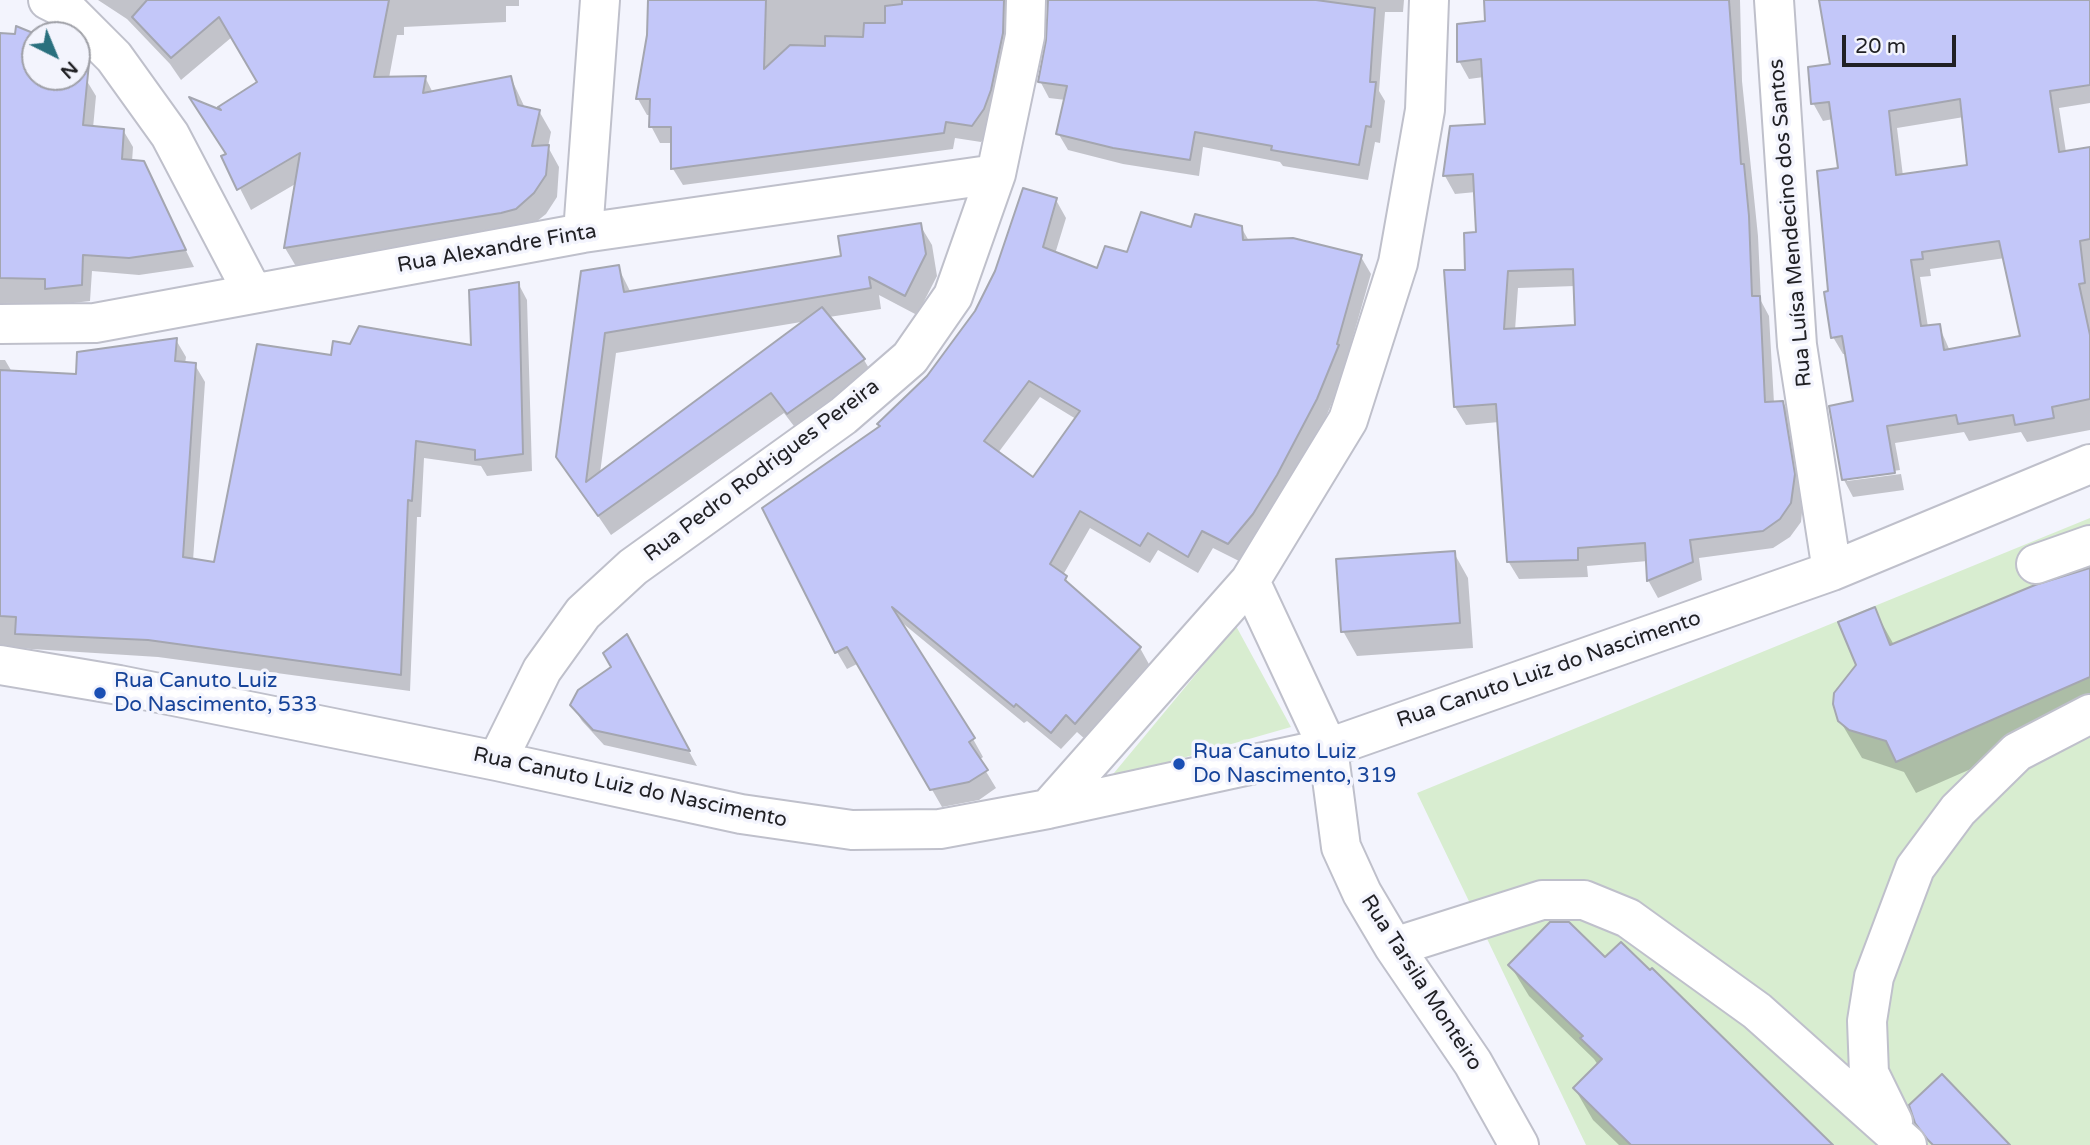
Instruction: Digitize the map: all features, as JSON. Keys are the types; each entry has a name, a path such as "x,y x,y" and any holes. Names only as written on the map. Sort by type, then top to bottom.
{"street":[{"path":"48,0 66,9 114,57 170,135 253,293"},
{"path":"583,233 600,0"},
{"name":"Rua Pedro Rodrigues Pereira","path":"497,761 542,670 583,613 633,567 843,416 910,358 953,296 996,174 1025,36 1026,0"},
{"path":"1048,809 1250,581 1348,420 1398,263 1425,110 1429,0"},
{"name":"Rua Luísa Mendecino dos Santos","path":"1774,0 1797,345 1832,571"},
{"name":"Rua Alexandre Finta","path":"0,324 95,323 583,233 996,174"},
{"name":"Rua Canuto Luiz do Nascimento","path":"0,666 119,685 497,761 741,814 852,830 940,828 1048,809 1328,748 1832,571 2090,464"},
{"path":"2036,564 2090,545"},
{"name":"Rua Tarsila Monteiro","path":"1250,581 1328,748 1341,847 1362,893 1394,947 1474,1063 1520,1145"},
{"path":"1904,1141 1869,1073 1867,1021 1874,977 1915,868 1958,810 2017,751 2090,714"},
{"path":"1394,947 1542,900 1584,900 1628,918 1757,1011 1904,1141"}],"green space":[{"path":"2090,518 2090,1145 1586,1145 1417,793"},
{"path":"1236,626 1291,727 1109,779"}],"building":[{"path":"147,0 389,0 374,77 426,76 423,93 511,76 518,105 540,110 532,146 549,145 546,175 534,193 516,209 284,248 300,153 237,190 221,156 226,154 189,97 221,110 218,107 257,82 219,17 171,58 132,17"},
{"path":"648,0 766,0 764,69 790,45 825,46 825,36 863,37 864,23 885,23 885,6 902,4 902,0 1004,0 1003,33 991,90 984,109 972,126 946,122 944,133 671,169 671,127 649,127 650,99 636,99 647,35"},
{"path":"1048,0 1316,0 1375,8 1370,82 1376,82 1371,127 1366,126 1359,165 1271,150 1272,146 1195,132 1190,160 1113,148 1056,134 1067,86 1038,82 1046,40"},
{"path":"1484,0 1729,0 1741,164 1744,164 1749,216 1752,296 1760,296 1765,402 1783,401 1795,474 1791,503 1780,519 1763,531 1690,540 1693,562 1647,581 1645,543 1578,548 1578,560 1507,562 1496,404 1454,407 1444,270 1465,270 1464,233 1476,232 1473,174 1443,176 1450,126 1485,124 1481,59 1457,62 1457,24 1485,21","holes":["1573,269 1575,325 1504,329 1508,271"]},
{"path":"1819,0 2090,0 2090,85 2050,91 2059,152 2090,147 2090,239 2080,241 2085,283 2079,284 2090,335 2090,399 2052,407 2054,418 2015,425 2013,415 1958,424 1956,415 1887,426 1895,473 1842,480 1829,406 1853,401 1842,336 1831,338 1824,292 1828,291 1817,171 1838,168 1829,102 1811,104 1808,67 1830,64","holes":["1960,99 1967,165 1896,175 1889,111","1999,241 2020,336 1944,350 1940,324 1921,326 1911,260 1923,259 1922,252"]},
{"path":"16,26 21,28 21,91 86,91 83,125 124,129 122,159 144,161 186,250 129,258 83,255 82,285 45,289 45,279 0,278 0,33 15,34"},
{"path":"1023,188 1057,198 1043,247 1097,268 1105,246 1127,252 1141,212 1191,227 1195,214 1242,226 1243,240 1293,238 1362,255 1337,344 1339,345 1317,399 1277,475 1253,514 1228,544 1202,531 1188,557 1148,533 1140,546 1080,511 1050,564 1067,576 1065,580 1141,647 1075,724 1066,715 1051,733 1016,704 1014,707 892,607 975,738 969,742 988,770 969,782 930,790 847,647 835,653 762,508 880,426 877,424 927,376 975,311 995,271","holes":["1029,381 1080,411 1033,477 984,441"]},
{"path":"921,223 926,254 905,296 869,277 871,288 605,333 586,482 822,307 865,359 787,414 771,393 598,516 556,457 581,271 619,265 624,292 841,256 838,236"},
{"path":"519,282 523,454 475,460 475,450 416,441 412,501 408,500 401,675 148,640 15,634 16,617 0,616 0,370 76,374 77,352 177,338 175,361 196,363 183,557 214,562 257,344 331,355 333,341 350,344 359,326 471,345 469,290"},
{"path":"1455,551 1460,623 1341,632 1336,559"},
{"path":"2090,568 2090,677 1896,762 1886,741 1849,730 1838,721 1833,704 1834,693 1856,665 1838,622 1875,607 1890,645 2035,585"},
{"path":"627,634 690,751 593,730 570,705 578,690 611,667 603,653"},
{"path":"1550,922 1569,922 1605,957 1621,942 1650,970 1652,968 1833,1145 1631,1145 1573,1088 1602,1059 1580,1038 1583,1036 1508,965"},
{"path":"1942,1074 2010,1145 1933,1145 1928,1140 1915,1123 1909,1105"}],"place":[{"name":"Rua Canuto Luiz Do Nascimento, 533","path":"100,693"},
{"name":"Rua Canuto Luiz Do Nascimento, 319","path":"1179,764"}]}
